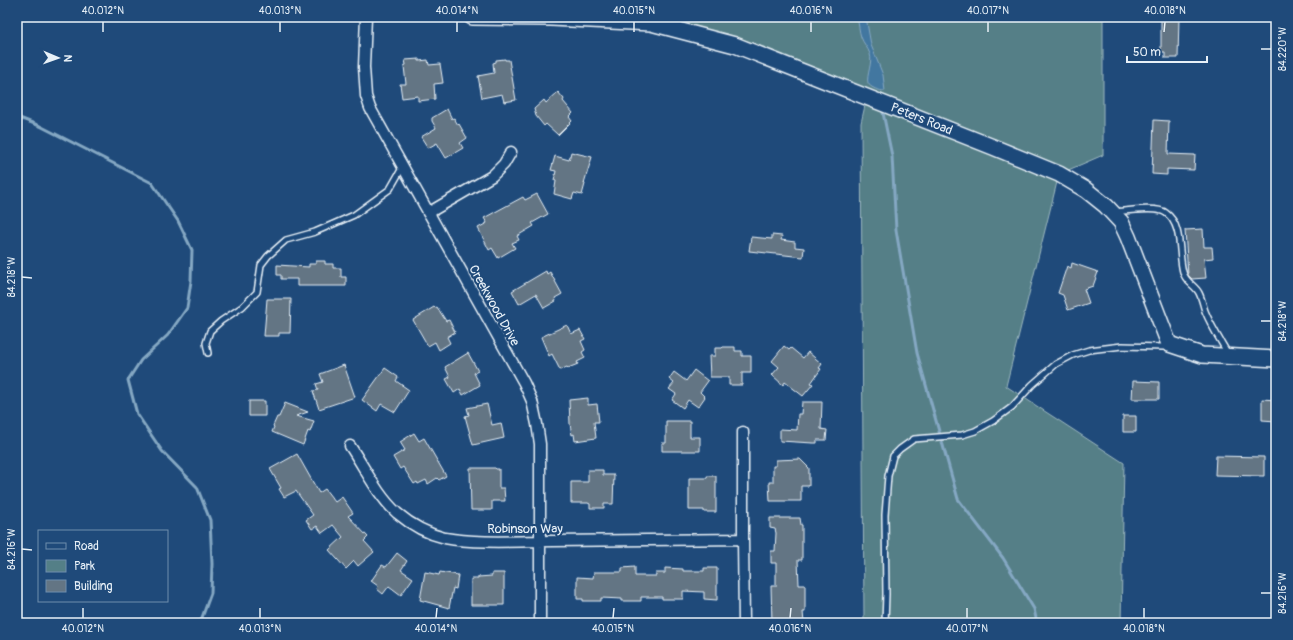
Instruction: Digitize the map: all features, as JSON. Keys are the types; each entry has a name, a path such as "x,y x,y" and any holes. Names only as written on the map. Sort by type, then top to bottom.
{"street":[{"name":"Creekwood Drive","path":"366,17 364,67 366,96 370,108 402,168 508,353 532,401 538,424 540,444 540,623"},
{"name":"Peters Road","path":"472,17 551,18 651,23 735,45 1059,174 1086,190 1106,206 1121,222 1169,344"},
{"path":"428,213 492,176 504,164 511,152"},
{"path":"1169,344 1202,355 1276,359"},
{"path":"743,432 742,539 744,623"},
{"name":"Robinson Way","path":"350,446 380,494 397,513 426,531 444,537 460,540 539,541 742,539"}],"lane":[{"path":"208,353 206,343 210,331 221,321 242,307 258,292 261,265 268,256 286,240 315,232 354,214 390,189 402,168"},
{"path":"1112,213 1151,209 1165,211 1174,221 1178,234 1183,274 1187,281 1196,287 1200,294 1205,311 1229,356"},
{"path":"885,623 885,515 888,476 893,456 900,449 914,439 962,435 993,421 1012,407 1032,385 1056,364 1073,355 1089,350 1122,346 1163,347 1169,344"}],"green space":[{"path":"469,17 1103,17 1103,155 1059,174 1006,386 1124,463 1121,623 864,623 861,123 867,97 651,23"}],"water":[{"path":"866,17 871,45 883,75 885,91 875,89 868,83 871,57 860,35 857,18"}],"building":[{"path":"1161,17 1179,17 1178,58 1165,58 1165,52 1161,52"},
{"path":"419,59 419,61 428,60 429,65 440,64 443,83 434,84 435,99 418,101 418,96 402,98 400,84 406,84 404,66 406,65 405,60"},
{"path":"496,60 509,60 516,100 504,102 502,94 482,98 478,76 494,73 493,63 496,62"},
{"path":"558,92 573,113 569,117 572,121 558,135 546,124 544,126 536,116 534,109 544,100 546,103"},
{"path":"447,109 452,119 454,118 458,125 459,124 467,138 460,143 463,148 446,158 437,143 428,148 421,137 436,128 432,118"},
{"path":"1154,120 1169,121 1168,154 1195,155 1194,170 1167,169 1167,175 1152,174"},
{"path":"571,152 592,157 582,195 574,193 572,199 554,194 556,181 554,180 556,171 551,170 555,156 569,160"},
{"path":"537,194 548,214 532,223 534,226 517,236 519,240 512,243 515,248 498,258 492,248 489,250 478,228 487,223 484,218 523,197 525,200"},
{"path":"1203,229 1204,247 1212,247 1213,258 1204,259 1206,278 1192,279 1188,275 1185,230"},
{"path":"772,235 782,236 781,240 795,242 795,247 804,248 803,257 749,251 751,237 772,239"},
{"path":"316,261 325,261 325,264 333,264 333,268 341,268 341,277 346,277 346,286 297,286 297,279 281,279 281,275 277,275 277,265 309,267 309,264 316,264"},
{"path":"1072,263 1098,272 1093,286 1084,289 1089,303 1068,310 1063,295 1058,293 1067,266 1071,268"},
{"path":"546,271 547,274 550,272 562,294 555,298 556,301 544,308 536,294 519,304 512,291"},
{"path":"267,299 291,299 290,333 279,333 279,336 264,336"},
{"path":"434,307 437,307 446,321 449,320 455,332 447,337 450,343 439,350 435,342 428,346 413,320"},
{"path":"567,325 571,334 580,330 585,339 581,341 585,350 582,352 585,358 577,362 578,364 560,370 552,354 549,356 541,337"},
{"path":"784,346 789,350 791,348 803,358 808,352 822,364 819,368 821,369 811,383 813,384 803,396 785,382 783,385 772,375 779,367 772,361"},
{"path":"735,347 735,351 742,351 742,356 751,356 751,373 742,373 742,385 729,385 729,377 710,377 709,356 715,356 715,348"},
{"path":"468,353 478,371 474,373 480,385 463,395 460,389 454,393 446,379 450,377 445,367"},
{"path":"344,365 355,397 319,409 313,391 318,390 316,384 323,382 320,374"},
{"path":"385,368 398,377 396,381 409,390 395,412 381,404 377,411 362,400"},
{"path":"694,370 708,381 700,392 705,397 698,407 688,400 683,408 672,400 676,394 669,389 674,383 669,379 674,372 686,381"},
{"path":"1133,381 1159,382 1159,399 1132,399"},
{"path":"588,398 588,405 597,404 599,422 594,422 596,438 575,441 570,424 569,400"},
{"path":"1262,399 1276,400 1276,421 1262,420"},
{"path":"249,401 265,401 265,416 249,416"},
{"path":"802,402 822,402 821,429 827,430 826,440 817,440 817,443 780,441 780,429 797,430 798,414 801,414"},
{"path":"285,403 308,412 296,416 314,421 310,432 308,431 303,445 272,432 277,417 279,417"},
{"path":"487,404 492,425 501,423 504,438 473,445 465,416 469,415 467,408"},
{"path":"1123,416 1136,416 1136,432 1123,432"},
{"path":"666,421 690,421 690,437 700,437 700,451 662,451 662,443 666,443"},
{"path":"414,433 419,441 424,438 446,476 439,480 437,478 428,484 426,480 418,484 417,482 414,484 403,467 400,469 393,457 405,450 400,442"},
{"path":"297,454 319,493 325,489 335,502 342,497 353,513 348,516 368,537 364,541 374,552 358,566 354,561 346,569 329,550 343,537 333,525 322,533 317,526 312,529 306,520 313,515 296,491 284,497 279,489 281,488 270,469"},
{"path":"1216,456 1264,457 1264,476 1215,475"},
{"path":"800,459 809,468 809,486 801,486 801,501 770,501 769,482 773,482 773,466 776,466 776,460"},
{"path":"470,468 499,469 499,488 504,488 505,501 492,501 492,510 471,510"},
{"path":"588,470 603,470 603,475 614,475 613,504 604,504 604,508 590,508 590,504 588,503 571,503 571,482 588,482"},
{"path":"707,476 716,476 716,512 689,510 689,478 707,478"},
{"path":"770,518 800,518 802,525 802,560 798,560 799,585 805,585 805,612 803,612 804,623 772,623 771,586 776,586 776,563 771,563 771,551 775,551 776,533 775,529 770,528"},
{"path":"397,553 407,561 401,570 413,578 401,595 389,586 383,594 377,589 378,586 371,581 382,565 386,567"},
{"path":"635,567 635,576 656,576 656,573 665,573 665,568 683,569 683,571 704,571 704,568 717,568 717,600 704,599 704,592 683,591 683,599 641,597 641,601 622,601 622,599 601,598 601,601 583,601 583,599 577,599 577,577 593,578 594,572 622,572 622,568"},
{"path":"425,572 439,575 440,572 458,575 456,589 453,588 449,608 420,600"},
{"path":"492,573 504,573 504,605 471,605 471,579 492,576"}],"waterway":[{"path":"882,108 892,156 896,230 917,353 958,499 1003,558 1034,609 1037,623"},
{"path":"17,117 40,126 152,183 178,221 192,250 191,281 187,308 168,335 141,360 128,380 137,414 162,451 197,487 210,520 212,564 211,593 200,623"}]}
